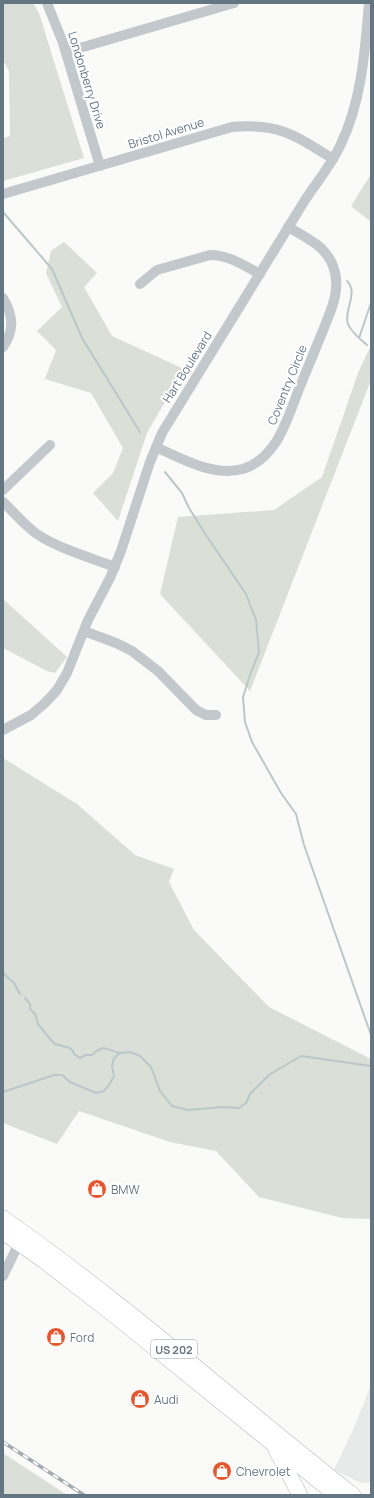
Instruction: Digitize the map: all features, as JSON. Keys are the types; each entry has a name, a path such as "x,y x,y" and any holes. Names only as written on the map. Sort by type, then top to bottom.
{"highway":[{"name":"US 202","path":"3,1218 48,1250 108,1297 345,1494"},
{"name":"US 202","path":"3,1232 115,1316 272,1442 345,1494"},
{"path":"272,1442 300,1495"}],"street":[{"name":"Londonberry Drive","path":"47,3 59,30 100,166"},
{"path":"66,52 234,3"},
{"name":"Hart Boulevard","path":"3,730 31,715 46,703 57,690 67,673 84,631 115,567 156,447 168,423 288,228 333,159 347,131 358,92 368,40 369,3"},
{"name":"Bristol Avenue","path":"3,194 232,127 259,126 285,131 333,159"},
{"name":"Coventry Circle","path":"156,447 204,467 222,471 243,468 260,460 275,444 319,342 332,307 337,285 333,266 321,249 306,237 288,228"},
{"path":"140,284 157,270 210,255 219,255 229,258 260,274"},
{"path":"3,298 10,312 12,330 9,339 3,347"},
{"path":"3,490 50,445"},
{"path":"3,502 17,517 37,534 58,545 115,567"},
{"path":"84,631 116,643 132,651 158,671 196,710 206,715 216,715"},
{"path":"3,1276 19,1243"}],"shaded area":[{"path":"3,3 33,3 39,13 84,158 3,181 3,138 10,136 9,71 3,60"},
{"path":"371,174 371,222 351,206"},
{"path":"64,242 97,273 84,287 112,336 184,369 147,433 118,521 93,493 113,473 123,448 91,393 45,379 56,350 37,331 62,307 46,273 51,251"},
{"path":"371,345 371,380 250,691 160,594 178,517 274,510 322,477 358,373"},
{"path":"3,599 67,657 55,673 47,671 3,648"},
{"path":"3,758 77,804 135,855 174,869 169,882 194,930 269,1007 371,1059 371,1219 342,1218 259,1197 216,1151 170,1142 79,1111 57,1144 3,1123"},
{"path":"371,1385 371,1482 361,1483 334,1470 353,1430"},
{"path":"3,1453 67,1495 3,1495"}],"waterway":[{"path":"3,212 52,269 82,338 140,432"},
{"path":"347,281 352,291 347,313 348,324 353,333 367,345"},
{"path":"359,338 371,303"},
{"path":"165,472 182,493 189,508 206,535 246,594 256,620 259,652 243,697 245,722 252,742 281,793 296,814 304,845 371,1035"},
{"path":"3,973 14,983 20,994"},
{"path":"25,998 30,1004 30,1009 35,1014 38,1024 55,1044 70,1048 74,1054 80,1058 86,1055 92,1055 96,1051 103,1048 120,1053"},
{"path":"3,1092 54,1075 62,1075 70,1082 96,1093 104,1091 114,1076 112,1066 114,1058 120,1053 130,1052 140,1056 151,1067 160,1091 172,1106 188,1110 223,1107 239,1108 246,1103 250,1094 269,1075 301,1056 371,1066"}],"railway":[{"path":"3,1442 84,1495"}],"place":[{"name":"BMW","path":"97,1189"},
{"name":"Ford","path":"56,1337"},
{"name":"Audi","path":"140,1399"},
{"name":"Chevrolet","path":"222,1471"}]}
